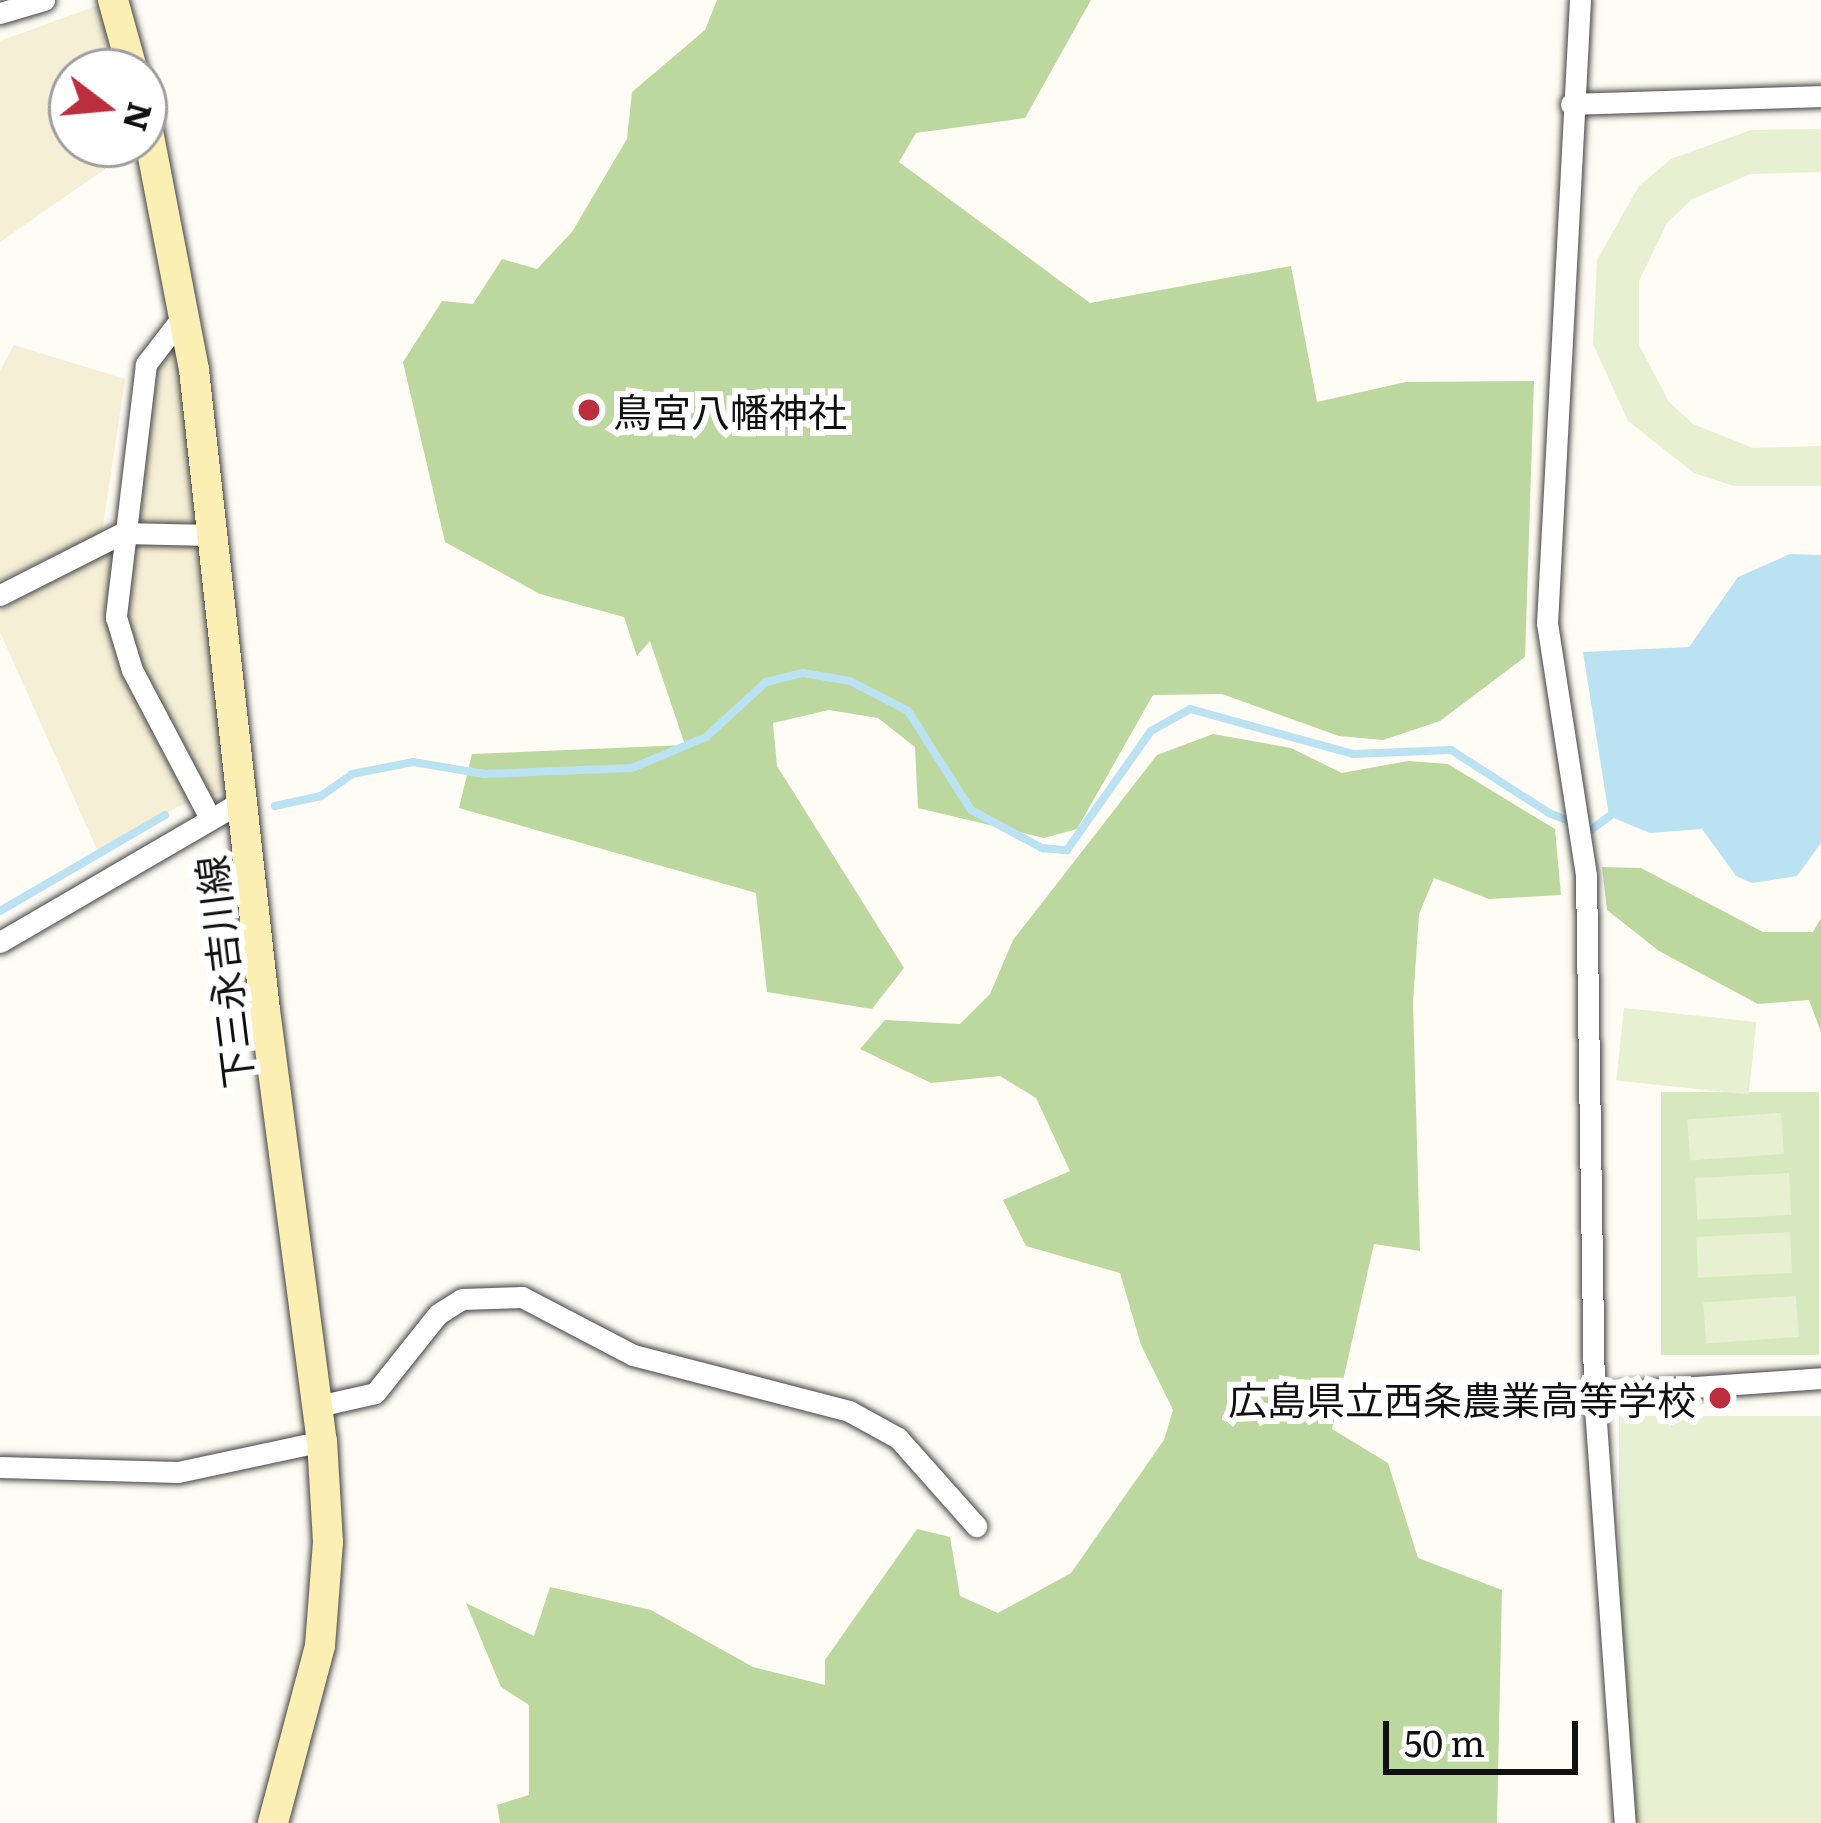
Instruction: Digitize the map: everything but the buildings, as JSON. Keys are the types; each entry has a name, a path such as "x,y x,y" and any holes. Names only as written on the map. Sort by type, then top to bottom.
{"main road":[{"path":"113,0 127,48"},
{"name":"下三永吉川線","path":"155,168 183,316 212,535 322,1441 328,1542 320,1646 273,1823"}],"street":[{"path":"0,13 44,0"},
{"path":"1580,0 1546,566 1581,847 1594,1394 1625,1823"},
{"path":"1571,104 1821,96"},
{"path":"183,316 146,364 122,533 116,617 132,670 210,818"},
{"path":"0,595 122,533 212,535"},
{"path":"0,942 242,801"},
{"path":"318,1406 375,1393 438,1314 461,1299 522,1297 633,1355 849,1411 898,1438 976,1526"},
{"path":"1594,1394 1821,1378"},
{"path":"0,1467 178,1472 322,1441"}],"shaded area":[{"path":"113,0 119,48 48,48 48,168 107,168 0,242 0,41"},
{"path":"179,334 230,790 177,807 99,854 0,632 0,611 111,546 159,348"},
{"path":"14,345 125,379 102,533 0,580 0,371"}],"green space":[{"path":"717,0 1091,0 1025,118 916,133 899,162 1090,303 1291,266 1317,402 1406,382 1534,381 1525,657 1440,721 1383,740 1339,736 1222,694 1153,695 1077,829 1044,838 918,808 915,747 878,718 829,710 773,723 777,766 904,968 872,1009 767,992 756,893 459,808 472,754 685,745 650,641 637,656 624,617 540,594 445,542 403,362 442,301 473,304 502,259 537,269 572,232 627,139 632,92 705,30"},
{"path":"1821,129 1821,172 1750,174 1691,200 1667,223 1639,281 1639,345 1669,402 1693,424 1753,448 1821,446 1821,486 1734,486 1694,473 1628,421 1593,344 1597,260 1639,186 1671,159 1751,130"},
{"path":"1213,734 1291,748 1342,773 1408,761 1448,764 1555,829 1561,895 1489,899 1434,878 1419,914 1413,1002 1420,1251 1374,1244 1332,1429 1388,1463 1418,1558 1502,1590 1497,1823 500,1823 497,1805 529,1795 529,1705 501,1687 466,1603 534,1636 550,1587 651,1610 753,1667 825,1685 825,1660 917,1529 950,1537 960,1596 998,1613 1071,1573 1164,1440 1173,1410 1141,1345 1120,1273 1026,1246 1003,1200 1070,1171 1036,1098 1000,1076 931,1083 860,1049 885,1020 960,1024 990,994 1013,940 1157,755"},
{"path":"1602,867 1641,868 1763,932 1813,932 1821,918 1821,1032 1809,1000 1758,1004 1659,951 1607,910"},
{"path":"1624,1008 1756,1022 1749,1095 1616,1081"},
{"path":"1661,1092 1819,1092 1819,1355 1661,1355"},
{"path":"1781,1113 1784,1154 1690,1160 1687,1120"},
{"path":"1789,1173 1791,1215 1697,1220 1695,1178"},
{"path":"1790,1232 1792,1273 1698,1278 1696,1237"},
{"path":"1796,1296 1799,1337 1706,1343 1703,1302"},
{"path":"1619,1416 1821,1416 1821,1823 1619,1823"}],"water":[{"path":"1790,554 1821,555 1821,843 1797,876 1752,883 1736,876 1702,829 1650,833 1609,816 1583,652 1689,647 1738,577"}],"waterway":[{"path":"275,806 321,796 352,774 413,762 485,774 632,768 706,737 766,682 803,673 850,681 908,711 971,810 1042,848 1067,850 1151,731 1190,709 1353,754 1451,750 1549,813 1591,830 1615,812"},
{"path":"0,911 165,815"}],"place":[{"name":"鳥宮八幡神社","path":"589,410"},
{"name":"広島県立西条農業高等学校","path":"1720,1398"}]}
